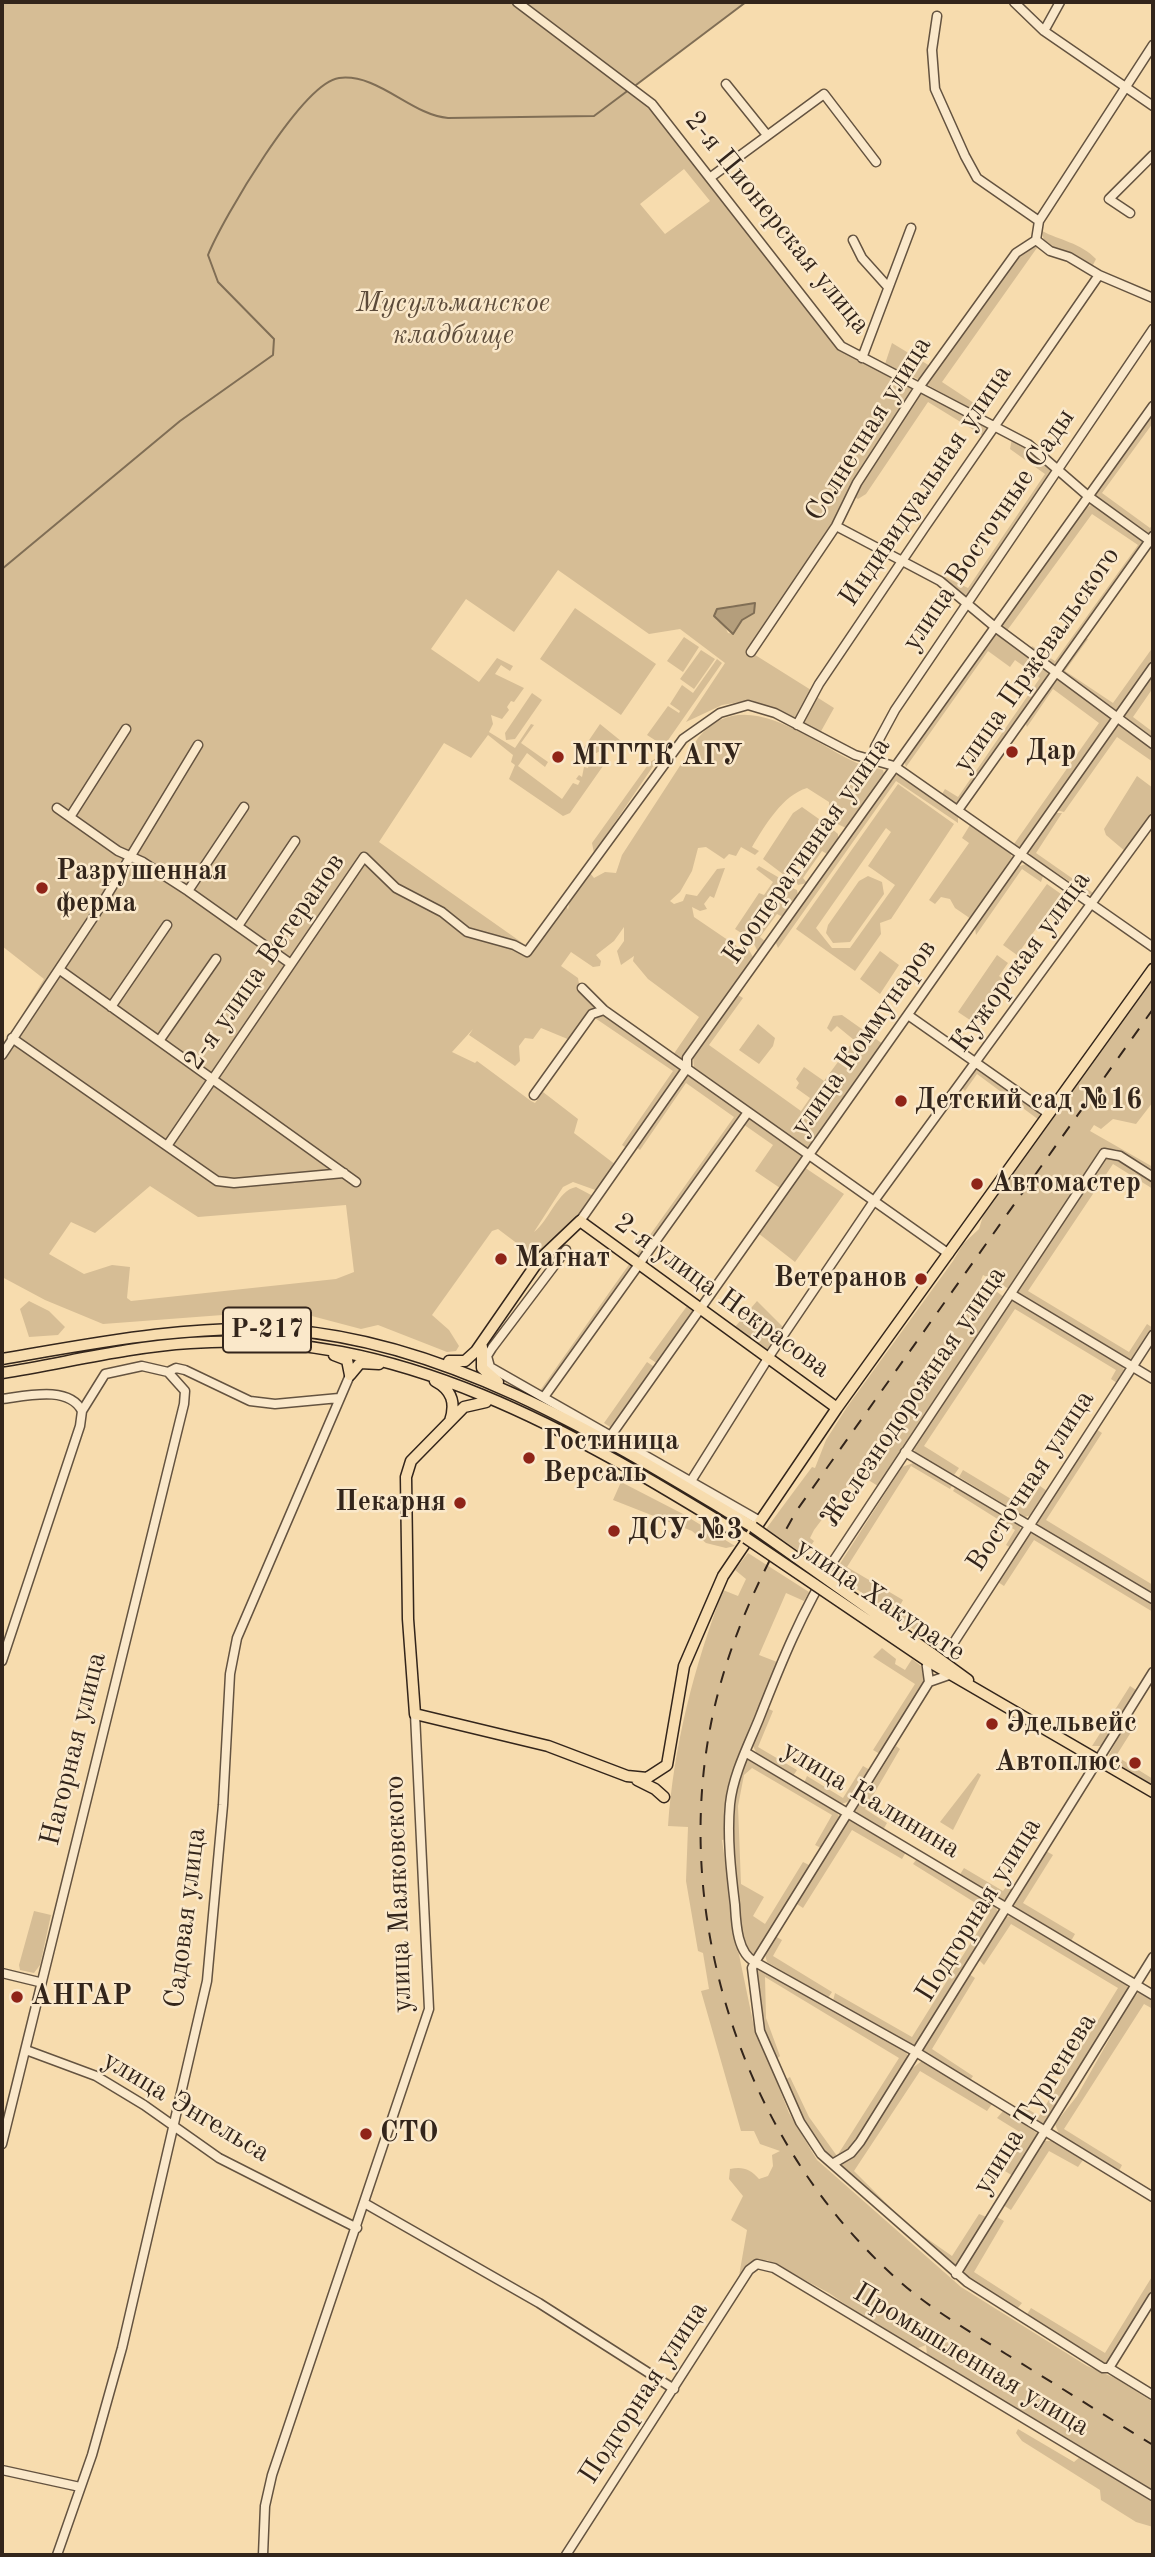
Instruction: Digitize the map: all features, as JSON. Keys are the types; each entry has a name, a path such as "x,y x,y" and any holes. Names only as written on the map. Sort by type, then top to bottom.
{"main road":[{"name":"Железнодорожная улица","path":"627,1776 647,1778 667,1765 684,1667 715,1592 757,1524 837,1408 1153,970"},
{"name":"2-я улица Некрасова","path":"580,1221 837,1408"},
{"name":"Кооперативная улица","path":"483,1343 539,1260 580,1221"},
{"name":"Р-217","path":"2,1359 160,1334 216,1330 286,1330 339,1337 442,1361 540,1408 757,1524"},
{"name":"Р-217","path":"2,1373 168,1345 244,1342 314,1346 369,1356 433,1378 534,1420"},
{"path":"442,1361 464,1360 483,1343"},
{"path":"483,1343 480,1363 485,1374 540,1408"},
{"path":"168,1345 285,1349 341,1356 433,1378 534,1420"},
{"path":"341,1356 351,1366 350,1376"},
{"path":"442,1361 496,1381"},
{"path":"350,1376 360,1363 370,1362"},
{"path":"433,1378 447,1388 452,1397 453,1408 446,1427"},
{"name":"улица Маяковского","path":"415,1714 408,1619 406,1476 411,1461 470,1403 486,1402"},
{"name":"улица Хакурате","path":"534,1420 609,1459 746,1538 930,1656"},
{"name":"улица Хакурате","path":"757,1524 951,1672 1153,1792"},
{"path":"415,1714 548,1746 627,1776 655,1789 664,1797"}],"street":[{"name":"2-я Пионерская улица","path":"517,2 652,104 833,336 850,353 920,386 1028,444 1059,467 1088,496 1152,540"},
{"path":"1014,2 1044,31 1153,106"},
{"path":"1044,31 1060,2"},
{"path":"937,16 932,50 935,89 965,156 976,177 1040,221"},
{"path":"1153,45 1040,221 1036,240 1050,251 1069,257 1099,275 1153,298"},
{"path":"726,84 767,135"},
{"path":"711,177 824,94 876,162"},
{"path":"1130,213 1109,198 1153,155"},
{"path":"862,358 911,228"},
{"path":"853,240 862,258 888,287"},
{"name":"Солнечная улица","path":"751,652 836,526 857,483 920,386 1016,253 1036,240"},
{"name":"Индивидуальная улица","path":"797,724 819,684 1099,275"},
{"name":"улица Восточные Сады","path":"879,761 875,747 879,737 966,603 1153,330"},
{"name":"Кооперативная улица","path":"580,1221 687,1068 687,1058 1153,406"},
{"path":"836,526 903,560 958,593 995,627 1153,744"},
{"name":"улица Пржевальского","path":"958,810 1152,540"},
{"name":"улица Коммунаров","path":"612,1434 1153,667"},
{"name":"2-я улица Ветеранов","path":"167,1146 364,858 396,888 442,912 467,932 514,945 527,952 682,739 720,713 748,705 797,724"},
{"path":"797,724 855,755 894,766 1153,947"},
{"path":"70,817 126,729"},
{"path":"2,1055 131,858 198,745"},
{"path":"188,891 244,807"},
{"path":"57,808 131,858 143,862 188,891 291,964"},
{"name":"Кужорская улица","path":"691,1481 874,1201 1153,819"},
{"path":"239,926 295,841"},
{"path":"111,1007 167,925"},
{"path":"159,1041 216,959"},
{"path":"60,970 356,1182"},
{"path":"582,988 604,1010 949,1254"},
{"path":"534,1095 592,1014 604,1010"},
{"path":"908,1015 1049,1114"},
{"path":"12,1038 225,1183 344,1173"},
{"path":"544,1397 748,1112"},
{"name":"Железнодорожная улица","path":"1153,1177 1120,1156 1104,1153 810,1598 745,1752 730,1803 730,1850 741,1944 747,1958 755,1962 752,1968 755,2007 774,2065 800,2122 821,2154 956,2274 1092,2361 1110,2368 1153,2395"},
{"path":"565,1250 521,1312 508,1323 487,1356 490,1367 612,1434 757,1524"},
{"path":"1011,1294 1153,1379"},
{"name":"Восточная улица","path":"947,1653 1153,1335"},
{"path":"2,1661 43,1529 80,1426 82,1411 97,1382 105,1374 142,1366 168,1372 176,1368 239,1397 262,1404 339,1398"},
{"name":"Нагорная улица","path":"2,2144 26,2050 39,1982 184,1404 185,1391 168,1372"},
{"name":"Садовая улица","path":"57,2555 96,2442 142,2272 172,2124 207,1981 223,1805 230,1674 237,1638 350,1376"},
{"path":"2,1399 60,1395 78,1403 82,1411"},
{"path":"905,1452 1153,1599"},
{"path":"929,1682 951,1672 947,1653 930,1656 929,1682 755,1962 916,2052 1153,2197"},
{"name":"Подгорная улица","path":"834,2163 851,2153 860,2142 1153,1672"},
{"name":"улица Маяковского","path":"263,2555 270,2482 366,2204 429,2010 415,1714"},
{"name":"улица Калинина","path":"745,1752 1153,1994"},
{"name":"улица Тургенева","path":"956,2274 1153,1957"},
{"path":"2,1973 39,1982"},
{"name":"улица Энгельса","path":"26,2050 96,2076 172,2124 219,2158 357,2228"},
{"path":"366,2204 539,2303 674,2389"},
{"name":"Подгорная улица","path":"566,2555 749,2270 757,2264 765,2264"},
{"name":"Промышленная улица","path":"765,2264 1153,2496"},
{"path":"1110,2368 1153,2297"},
{"path":"2,2470 80,2487"}],"green space":[{"name":"Мусульманское кладбище","path":"2,2 746,2 633,87 652,104 841,346 920,386 836,526 752,653 811,690 795,721 751,700 722,705 686,722 725,663 680,629 649,634 558,570 514,632 466,599 431,649 479,682 497,658 513,666 510,671 501,665 495,674 524,688 514,702 511,701 507,707 509,710 502,719 491,715 493,724 489,732 515,748 531,724 534,725 521,743 548,762 545,767 527,753 518,766 562,799 573,783 578,785 580,781 576,779 579,775 582,777 584,767 588,768 590,757 603,766 570,813 563,816 509,779 515,765 511,762 513,755 488,735 471,758 444,743 379,842 531,949 566,904 568,910 570,899 590,873 594,878 605,872 616,873 622,855 698,738 716,722 736,715 756,716 777,722 857,763 883,770 884,774 846,828 829,820 835,811 829,806 829,802 807,788 790,797 775,812 752,847 759,851 755,855 741,847 736,856 729,854 724,859 706,847 698,848 692,871 680,892 670,901 674,904 683,901 686,894 697,896 717,869 725,868 714,898 710,896 704,904 707,909 700,911 692,907 694,917 741,949 745,943 753,957 682,1059 673,1055 699,1017 648,979 633,961 634,956 621,965 617,951 624,941 624,927 614,941 596,955 601,961 600,966 593,967 571,952 561,966 578,978 580,990 595,1005 570,1040 541,1028 533,1039 525,1038 519,1046 520,1061 515,1066 469,1035 473,1029 452,1052 475,1063 477,1061 535,1103 543,1092 578,1119 574,1133 616,1165 598,1191 573,1182 563,1187 534,1232 564,1194 576,1187 593,1196 579,1218 535,1257 498,1229 492,1231 432,1315 449,1330 459,1346 456,1351 447,1352 378,1325 361,1329 289,1310 103,1324 45,1300 2,1277 2,1048 44,979 2,946","holes":["684,169 710,201 665,234 640,204","755,603 754,613 742,620 733,634 728,633 723,623 729,606","150,1186 198,1217 346,1205 354,1272 336,1279 131,1301 127,1298 130,1267 112,1265 84,1274 49,1254 71,1222 95,1233"]},
{"path":"1042,231 1077,245 1090,254 1096,259 1092,267 1044,242"},
{"path":"1039,245 942,382 980,407 977,412 926,384 1017,255"},
{"path":"892,343 930,366 920,380 885,364"},
{"path":"924,391 990,428 985,437 928,402 866,494 858,499 853,496 919,393"},
{"path":"1153,410 1153,423 1102,493 1150,528 1153,524 1153,534 1149,537 1093,498"},
{"path":"1012,439 1036,453 1052,468 1051,474 966,599 923,570 925,567 968,588 1045,474 1010,449"},
{"path":"1092,504 1143,539 1143,546 1057,669 1030,650 1032,646 1055,661 1138,545 1092,514 1006,632 1001,625 1085,509"},
{"path":"575,608 656,664 621,715 540,659"},
{"path":"994,633 1052,674 957,805 942,794 945,789 958,797 1040,678 1015,660 1010,667 988,651 906,767 903,757"},
{"path":"684,637 699,647 683,672 667,661"},
{"path":"1084,637 1088,639 1065,671 1113,703 1153,647 1153,662 1118,713 1061,674"},
{"path":"701,650 715,659 694,689 680,679"},
{"path":"717,659 722,663 664,746 647,735 668,706 679,713 680,711 670,704 682,685 693,693"},
{"path":"1153,674 1153,688 1133,717 1153,732 1153,740 1123,717"},
{"path":"1058,679 1109,716 1111,722 1025,845 1018,847 1014,844 1099,723 1053,689 1027,727 1025,722"},
{"path":"532,693 542,700 515,739 506,740 505,733"},
{"path":"815,696 834,708 820,733 804,725 802,720"},
{"path":"600,724 621,741 592,755 583,749"},
{"path":"1120,724 1153,749 1153,762 1117,737 1064,812 1056,810 1115,726"},
{"path":"655,759 656,762 594,853 592,843 650,762"},
{"path":"899,774 958,815 958,823 896,781 778,948 775,941 891,777"},
{"path":"1137,776 1153,788 1153,813 1126,852 1106,835 1104,829"},
{"path":"898,784 954,824 891,919 880,923 881,934 855,971 796,929","holes":["886,828 891,832 868,866 895,885 850,948 832,948 816,928"]},
{"path":"802,807 826,824 788,878 763,859 793,813"},
{"path":"1053,813 1062,813 1036,853 1096,895 1094,897 1030,856 1029,849"},
{"path":"970,825 1009,851 1012,857 971,919 955,908 950,899 941,897 935,904 929,900 969,843 962,838"},
{"path":"831,828 838,834 838,839 827,854 822,851 803,878 807,883 798,885 794,878"},
{"path":"1026,864 1043,876 1041,882 1022,869 976,935 975,928 1017,867"},
{"path":"759,866 783,880 783,884 746,936 735,929 759,893 764,895 773,882 756,869"},
{"path":"868,876 882,882 884,894 850,942 833,943 826,933 828,925 859,881"},
{"path":"1047,884 1061,894 1017,955 1003,945"},
{"path":"790,887 797,890 798,896 793,902 788,899 783,904 789,909 783,917 777,914 760,937 766,942 758,952 751,938 783,891"},
{"path":"880,951 899,965 880,994 860,979"},
{"path":"997,955 1008,963 999,976 1003,979 973,1022 958,1012"},
{"path":"1153,980 1153,1102 1136,1124 1113,1119 1101,1129 1094,1125 1090,1131 1153,1167 1153,1171 1116,1149 1105,1149 1011,1290 983,1275 981,1280 1004,1297 878,1486 857,1473 814,1530 810,1538 814,1541 806,1553 824,1568 766,1529 812,1467 815,1468 826,1440 847,1407 963,1244 979,1229 983,1216"},
{"path":"738,995 743,998 709,1045 801,1111 810,1098 796,1088 799,1083 796,1079 804,1067 824,1081 854,1040 837,1026 831,1032 827,1028 833,1016 842,1015 883,1044 807,1148 694,1067 693,1058"},
{"path":"601,1011 685,1068 628,1149 622,1145 673,1071 592,1016"},
{"path":"758,1024 775,1038 773,1046 759,1064 739,1050"},
{"path":"975,1069 1040,1112 1039,1120 977,1074 965,1091 962,1088"},
{"path":"689,1076 743,1113 641,1259 635,1256 734,1117 686,1083 640,1150 635,1146 684,1077"},
{"path":"749,1117 804,1154 780,1188 755,1171 773,1145 743,1124"},
{"path":"1117,1158 1153,1180 1153,1189 1113,1164 1028,1291 1129,1352 1147,1324 1153,1328 1136,1356 1129,1360 1016,1292 1105,1159"},
{"path":"804,1167 844,1194 795,1262 758,1233"},
{"path":"630,1263 635,1266 545,1394 539,1392"},
{"path":"1013,1299 1123,1365 1124,1371 1117,1383 1111,1379 1116,1370 1015,1309 924,1446 959,1468 954,1475 915,1452 913,1446 1008,1301"},
{"path":"29,1301 49,1311 65,1327 58,1335 29,1337 20,1309"},
{"path":"757,1301 784,1328 769,1352 735,1327"},
{"path":"687,1306 696,1313 658,1364 649,1358"},
{"path":"647,1362 656,1368 613,1429 604,1423"},
{"path":"1096,1429 1102,1433 1046,1520 1153,1585 1153,1596 1038,1526 1038,1520"},
{"path":"916,1462 953,1484 950,1489 911,1466 847,1567 903,1600 897,1611 945,1638 937,1646 834,1573 902,1467"},
{"path":"963,1470 1026,1508 1040,1486 1047,1491 1031,1515 1025,1517 959,1477"},
{"path":"621,1482 683,1514 735,1546 726,1548 706,1543 692,1531 613,1500"},
{"path":"956,1486 1019,1524 1021,1531 1011,1548 1006,1545 1015,1530 953,1491"},
{"path":"1034,1532 1153,1602 1153,1612 1034,1540 1004,1586 998,1582 1028,1535"},
{"path":"748,1553 809,1592 804,1601 786,1593 759,1655 777,1662 737,1765 727,1839 722,1840 737,1945 753,2022 789,2113 817,2160 961,2287 1087,2366 1115,2378 1153,2402 1153,2527 1136,2522 1101,2500 1100,2490 1022,2441 1016,2433 1018,2429 1074,2462 1086,2452 927,2355 926,2345 918,2348 898,2341 829,2293 767,2260 747,2267 739,2276 747,2230 731,2220 743,2196 729,2179 730,2169 746,2169 759,2179 768,2176 773,2166 772,2155 780,2151 760,2144 754,2131 741,2131 701,1991 709,1989 703,1953 698,1951 686,1881 688,1827 668,1826 680,1735 694,1677 723,1590 738,1596 746,1579 735,1570"},
{"path":"882,1648 896,1659 895,1664 905,1670 912,1659 921,1666 925,1682 880,1754 873,1750 915,1684 873,1657"},
{"path":"1130,1686 1136,1690 1102,1746 1092,1746"},
{"path":"769,1709 773,1711 758,1747 797,1770 793,1776 757,1754 753,1746"},
{"path":"1125,1724 1133,1729 1116,1756 1153,1779 1153,1785 1113,1761 1109,1755"},
{"path":"896,1746 900,1749 865,1809 887,1823 883,1830 857,1815 856,1810"},
{"path":"748,1760 835,1810 840,1818 821,1848 815,1845 832,1815 752,1768 744,1775 738,1806 741,1884 764,1897 753,1916 765,1924 803,1862 811,1866 754,1958 749,1957 744,1939 734,1886 731,1824 733,1797 739,1774"},
{"path":"863,1766 870,1770 854,1796 845,1803 839,1804 804,1783 807,1776 843,1798"},
{"path":"978,1773 981,1775 953,1830 940,1822"},
{"path":"847,1820 853,1820 906,1852 902,1859 852,1830 803,1908 794,1902"},
{"path":"1046,1851 1053,1855 1023,1903 1075,1934 1071,1941 1014,1906"},
{"path":"916,1860 995,1905 998,1913 914,2047 833,2001 835,1993 912,2037 990,1912 913,1864"},
{"path":"964,1868 1003,1891 1009,1883 1017,1887 1003,1901 959,1876"},
{"path":"34,1911 51,1915 40,1965 34,1973 20,1970 19,1965"},
{"path":"1011,1916 1126,1982 1128,1989 1044,2125 1014,2109 1018,2103 1039,2116 1118,1988 1011,1924 984,1965 978,1959 1006,1917"},
{"path":"773,1935 782,1940 773,1956 832,1992 828,1998 767,1962 764,1951"},
{"path":"761,1967 906,2051 908,2058 853,2148 835,2159 827,2155 812,2137 783,2081 790,2077 809,2117 837,2156 899,2058 765,1977 766,2018 780,2056 774,2061 761,2022 756,1972"},
{"path":"969,1974 975,1978 932,2049 973,2076 969,2082 921,2051"},
{"path":"1138,1993 1145,1993 1153,1998 1153,2009 1144,2004 1064,2129 1122,2165 1119,2171 1059,2134 1055,2124 1077,2096 1132,1999"},
{"path":"923,2060 992,2104 987,2111 920,2071 854,2171 909,2226 952,2256 979,2214 989,2218 959,2264 953,2266 840,2167 870,2134 910,2070"},
{"path":"1004,2110 1038,2134 1013,2176 1005,2171 1026,2136 997,2118"},
{"path":"1044,2141 1053,2141 1083,2160 1078,2167 1049,2151 1011,2210 1003,2205"},
{"path":"995,2216 1004,2221 974,2272 1022,2303 1016,2310 964,2274 965,2266"},
{"path":"1153,2275 1153,2292 1107,2364 1026,2316 1031,2308 1105,2353"}],"shaded area":[{"path":"755,603 754,613 742,620 733,634 714,616 717,609"}],"waterway":[{"path":"636,85 746,2"},
{"path":"2,569 180,421 273,355 274,339 218,282 208,255 229,213 265,155 305,103 323,86 339,78 353,78 381,88 421,110 448,118 594,116 630,89"}],"railway":[{"path":"1153,1009 797,1510 784,1533 740,1626 716,1701 703,1779 701,1858 710,1937 729,2014 758,2088 795,2158 842,2222 897,2279 936,2310 1153,2445"}],"place":[{"name":"Дар","path":"1012,752"},
{"name":"МГГТК АГУ","path":"558,757"},
{"name":"Разрушенная ферма","path":"42,888"},
{"name":"Детский сад №16","path":"901,1101"},
{"name":"Автомастер","path":"977,1184"},
{"name":"Магнат","path":"501,1259"},
{"name":"Ветеранов","path":"921,1279"},
{"name":"Гостиница Версаль","path":"529,1458"},
{"name":"Пекарня","path":"460,1503"},
{"name":"ДСУ №3","path":"614,1531"},
{"name":"Эдельвейс","path":"992,1724"},
{"name":"Автоплюс","path":"1135,1763"},
{"name":"АНГАР","path":"17,1997"},
{"name":"СТО","path":"366,2134"}]}
